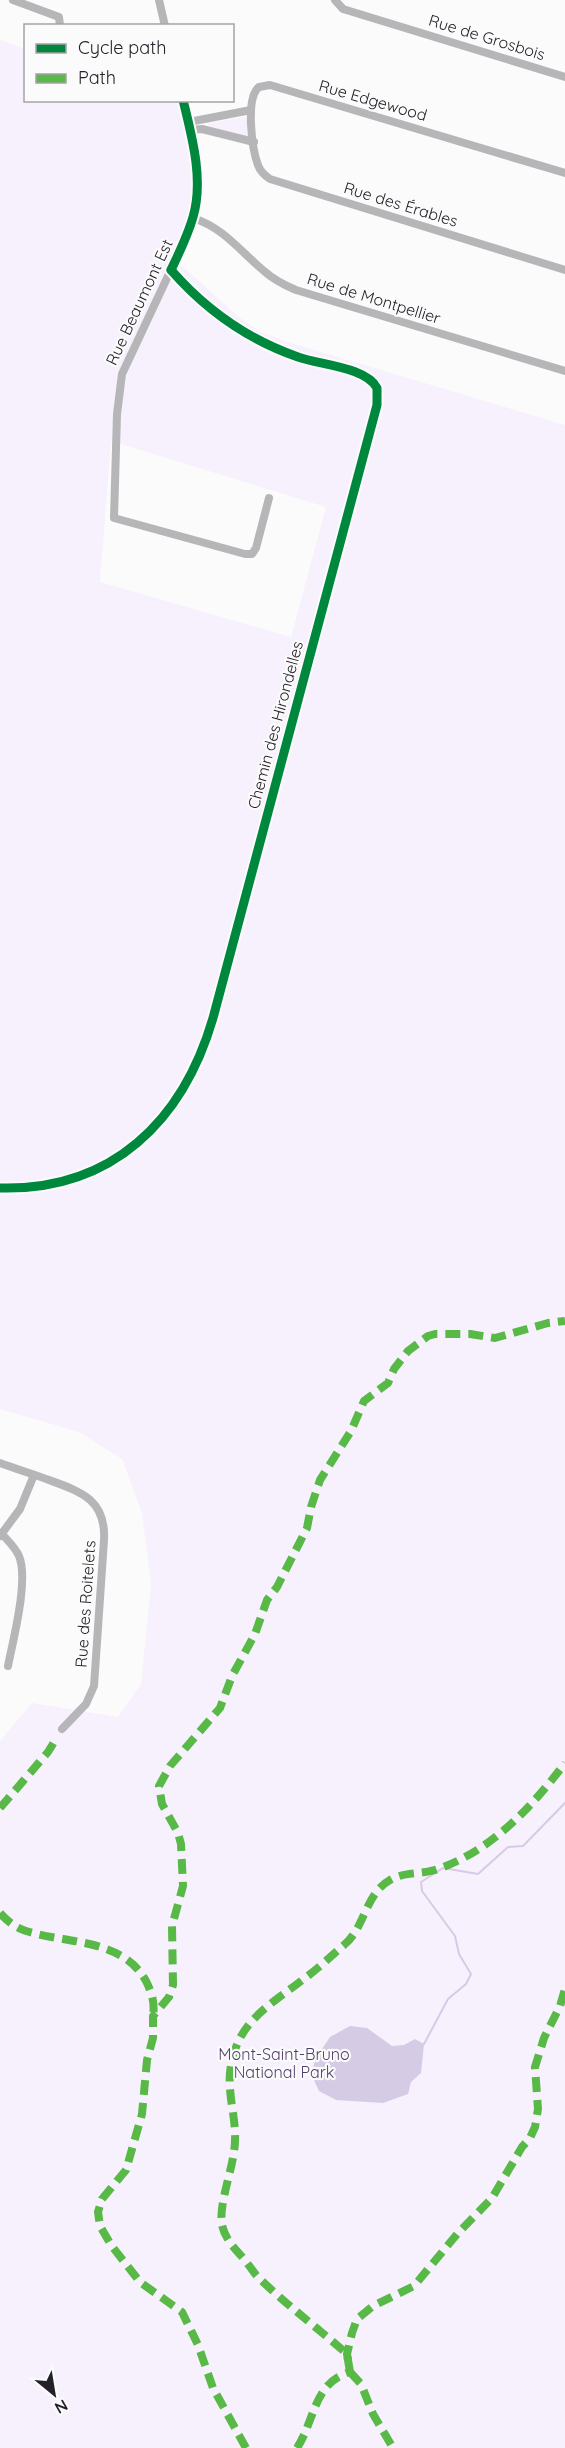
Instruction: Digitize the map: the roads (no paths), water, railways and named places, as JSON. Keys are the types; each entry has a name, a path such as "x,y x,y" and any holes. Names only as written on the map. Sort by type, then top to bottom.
{"street":[{"path":"14,0 60,17 60,24"},
{"path":"159,0 165,24"},
{"name":"Rue de Grosbois","path":"335,0 343,9 565,76"},
{"name":"Rue Edgewood","path":"251,110 254,92 261,86 268,85 565,173"},
{"name":"Rue Beaumont Est","path":"183,102 197,182 193,218 122,374 117,414 114,518 252,554 256,548 269,498"},
{"path":"189,126 251,110"},
{"name":"Rue des Érables","path":"251,110 260,170 273,181 565,270"},
{"path":"189,126 254,142"},
{"name":"Rue de Montpellier","path":"193,218 221,231 264,272 278,282 296,290 565,371"},
{"name":"Chemin des Hirondelles","path":"0,1188 31,1187 67,1180 110,1162 132,1147 153,1128 176,1101 193,1073 203,1050 216,1007 377,405 377,388 368,377 296,357 253,337 234,326 206,304 171,270"},
{"name":"Rue des Roitelets","path":"0,1463 85,1495 97,1508 104,1528 94,1686 86,1704 62,1729"},
{"path":"8,1666 19,1611 22,1570 16,1551 1,1535 20,1509 34,1475"}],"waterway":[{"path":"424,2044 448,1999 466,1984 471,1974 459,1954 455,1936 422,1891 421,1882 443,1868 478,1874 508,1847 523,1846 565,1803"}],"park label":[{"name":"Mont-Saint-Bruno National Park","path":"284,2063"}]}
